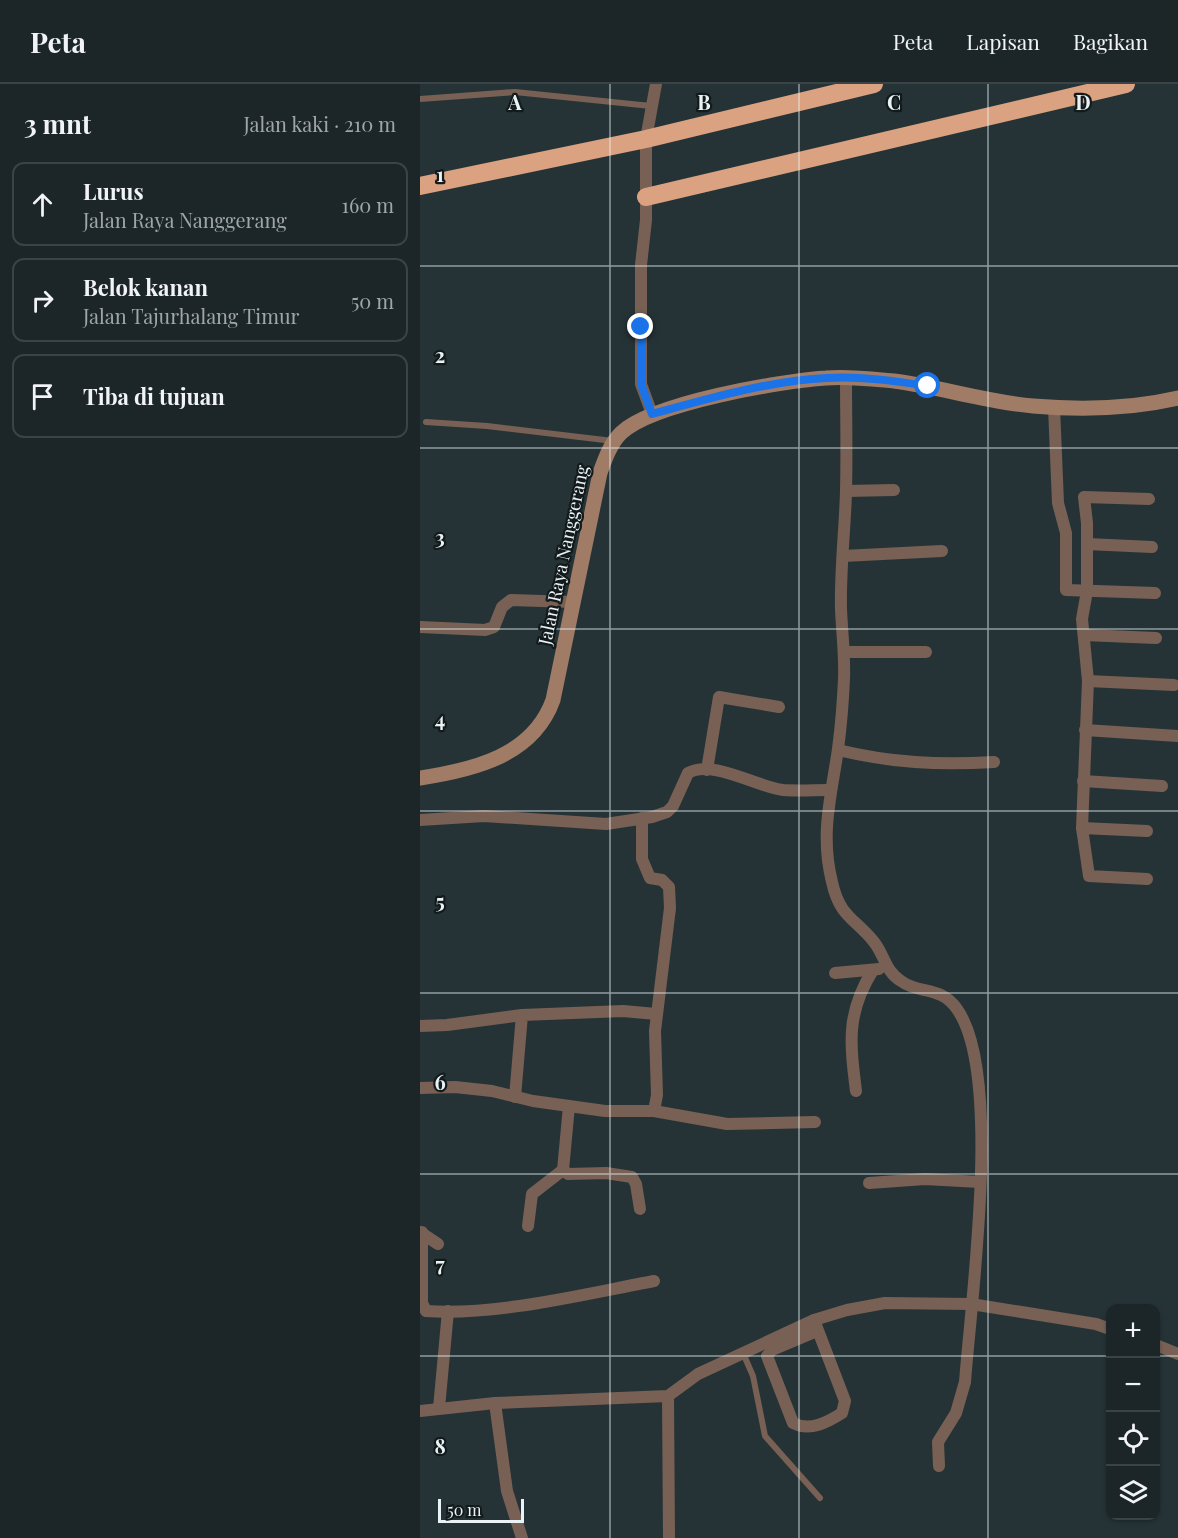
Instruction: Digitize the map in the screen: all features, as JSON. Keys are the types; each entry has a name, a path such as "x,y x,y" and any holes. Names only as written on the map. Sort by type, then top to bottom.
{"highway":[{"path":"420,186 646,139 874,84"},
{"path":"646,197 1126,84"}],"street":[{"path":"652,414 641,384 641,265 646,220 646,139 656,84"},
{"path":"846,377 846,491 841,608 844,652 838,750 829,790 825,849 837,901 848,918 873,940 881,951 880,969 857,999 851,1026 850,1044 856,1091"},
{"name":"Jalan Raya Nanggerang","path":"420,778 484,764 532,736 548,714 553,700 600,473 614,441 630,426 652,414 767,385 846,377 894,381 1011,404 1054,407 1126,407 1178,398"},
{"path":"1054,407 1058,503 1066,533 1066,590 1155,593"},
{"path":"846,491 894,490"},
{"path":"1147,879 1089,876 1082,828 1088,681 1082,619 1087,591 1084,497 1149,499"},
{"path":"1087,544 1152,547"},
{"path":"843,555 942,550"},
{"path":"420,627 485,630 494,627 502,607 511,600 573,602"},
{"path":"1084,635 1156,638"},
{"path":"844,652 926,652"},
{"path":"1088,681 1174,686"},
{"path":"707,770 719,698 779,707"},
{"path":"1085,730 1178,735"},
{"path":"838,750 877,760 922,765 994,762"},
{"path":"420,820 484,816 606,824 642,818 667,812 678,798 688,772 707,770 783,790 829,790"},
{"path":"1083,781 1162,786"},
{"path":"642,818 643,868 650,878 662,880 669,887 670,908 656,1014 654,1053 657,1095 654,1111"},
{"path":"1082,828 1146,831"},
{"path":"835,973 880,969 907,985 938,992 957,1008 968,1030 976,1064 983,1128 965,1382 956,1413 938,1442 939,1466"},
{"path":"420,1026 447,1025 522,1015 623,1011 656,1014"},
{"path":"514,1097 522,1015"},
{"path":"420,1088 454,1087 605,1111 654,1111 727,1124 815,1122"},
{"path":"528,1226 532,1194 564,1170 569,1106"},
{"path":"564,1170 568,1174 606,1173 632,1177 636,1184 640,1209"},
{"path":"869,1183 925,1179 980,1182"},
{"path":"421,1232 438,1244"},
{"path":"421,1232 423,1308 428,1311 530,1303 654,1281"},
{"path":"816,1326 844,1401 844,1408 842,1413 831,1420 806,1427 793,1423 767,1356 772,1350 816,1326 847,1310 885,1303 971,1304 1106,1328"},
{"path":"439,1408 448,1311"},
{"path":"420,1411 495,1403 668,1396 698,1374 742,1353 816,1326"},
{"path":"1160,1347 1178,1354"},
{"path":"668,1396 669,1538"},
{"path":"495,1403 507,1491 520,1533 510,1538"}],"lane":[{"path":"420,99 515,92 652,106"},
{"path":"426,422 487,426 614,441"},
{"path":"742,1353 753,1376 765,1436 820,1498"}],"route":[{"path":"641,327 641,384 652,414 767,385 826,378 846,377 928,386"}]}
